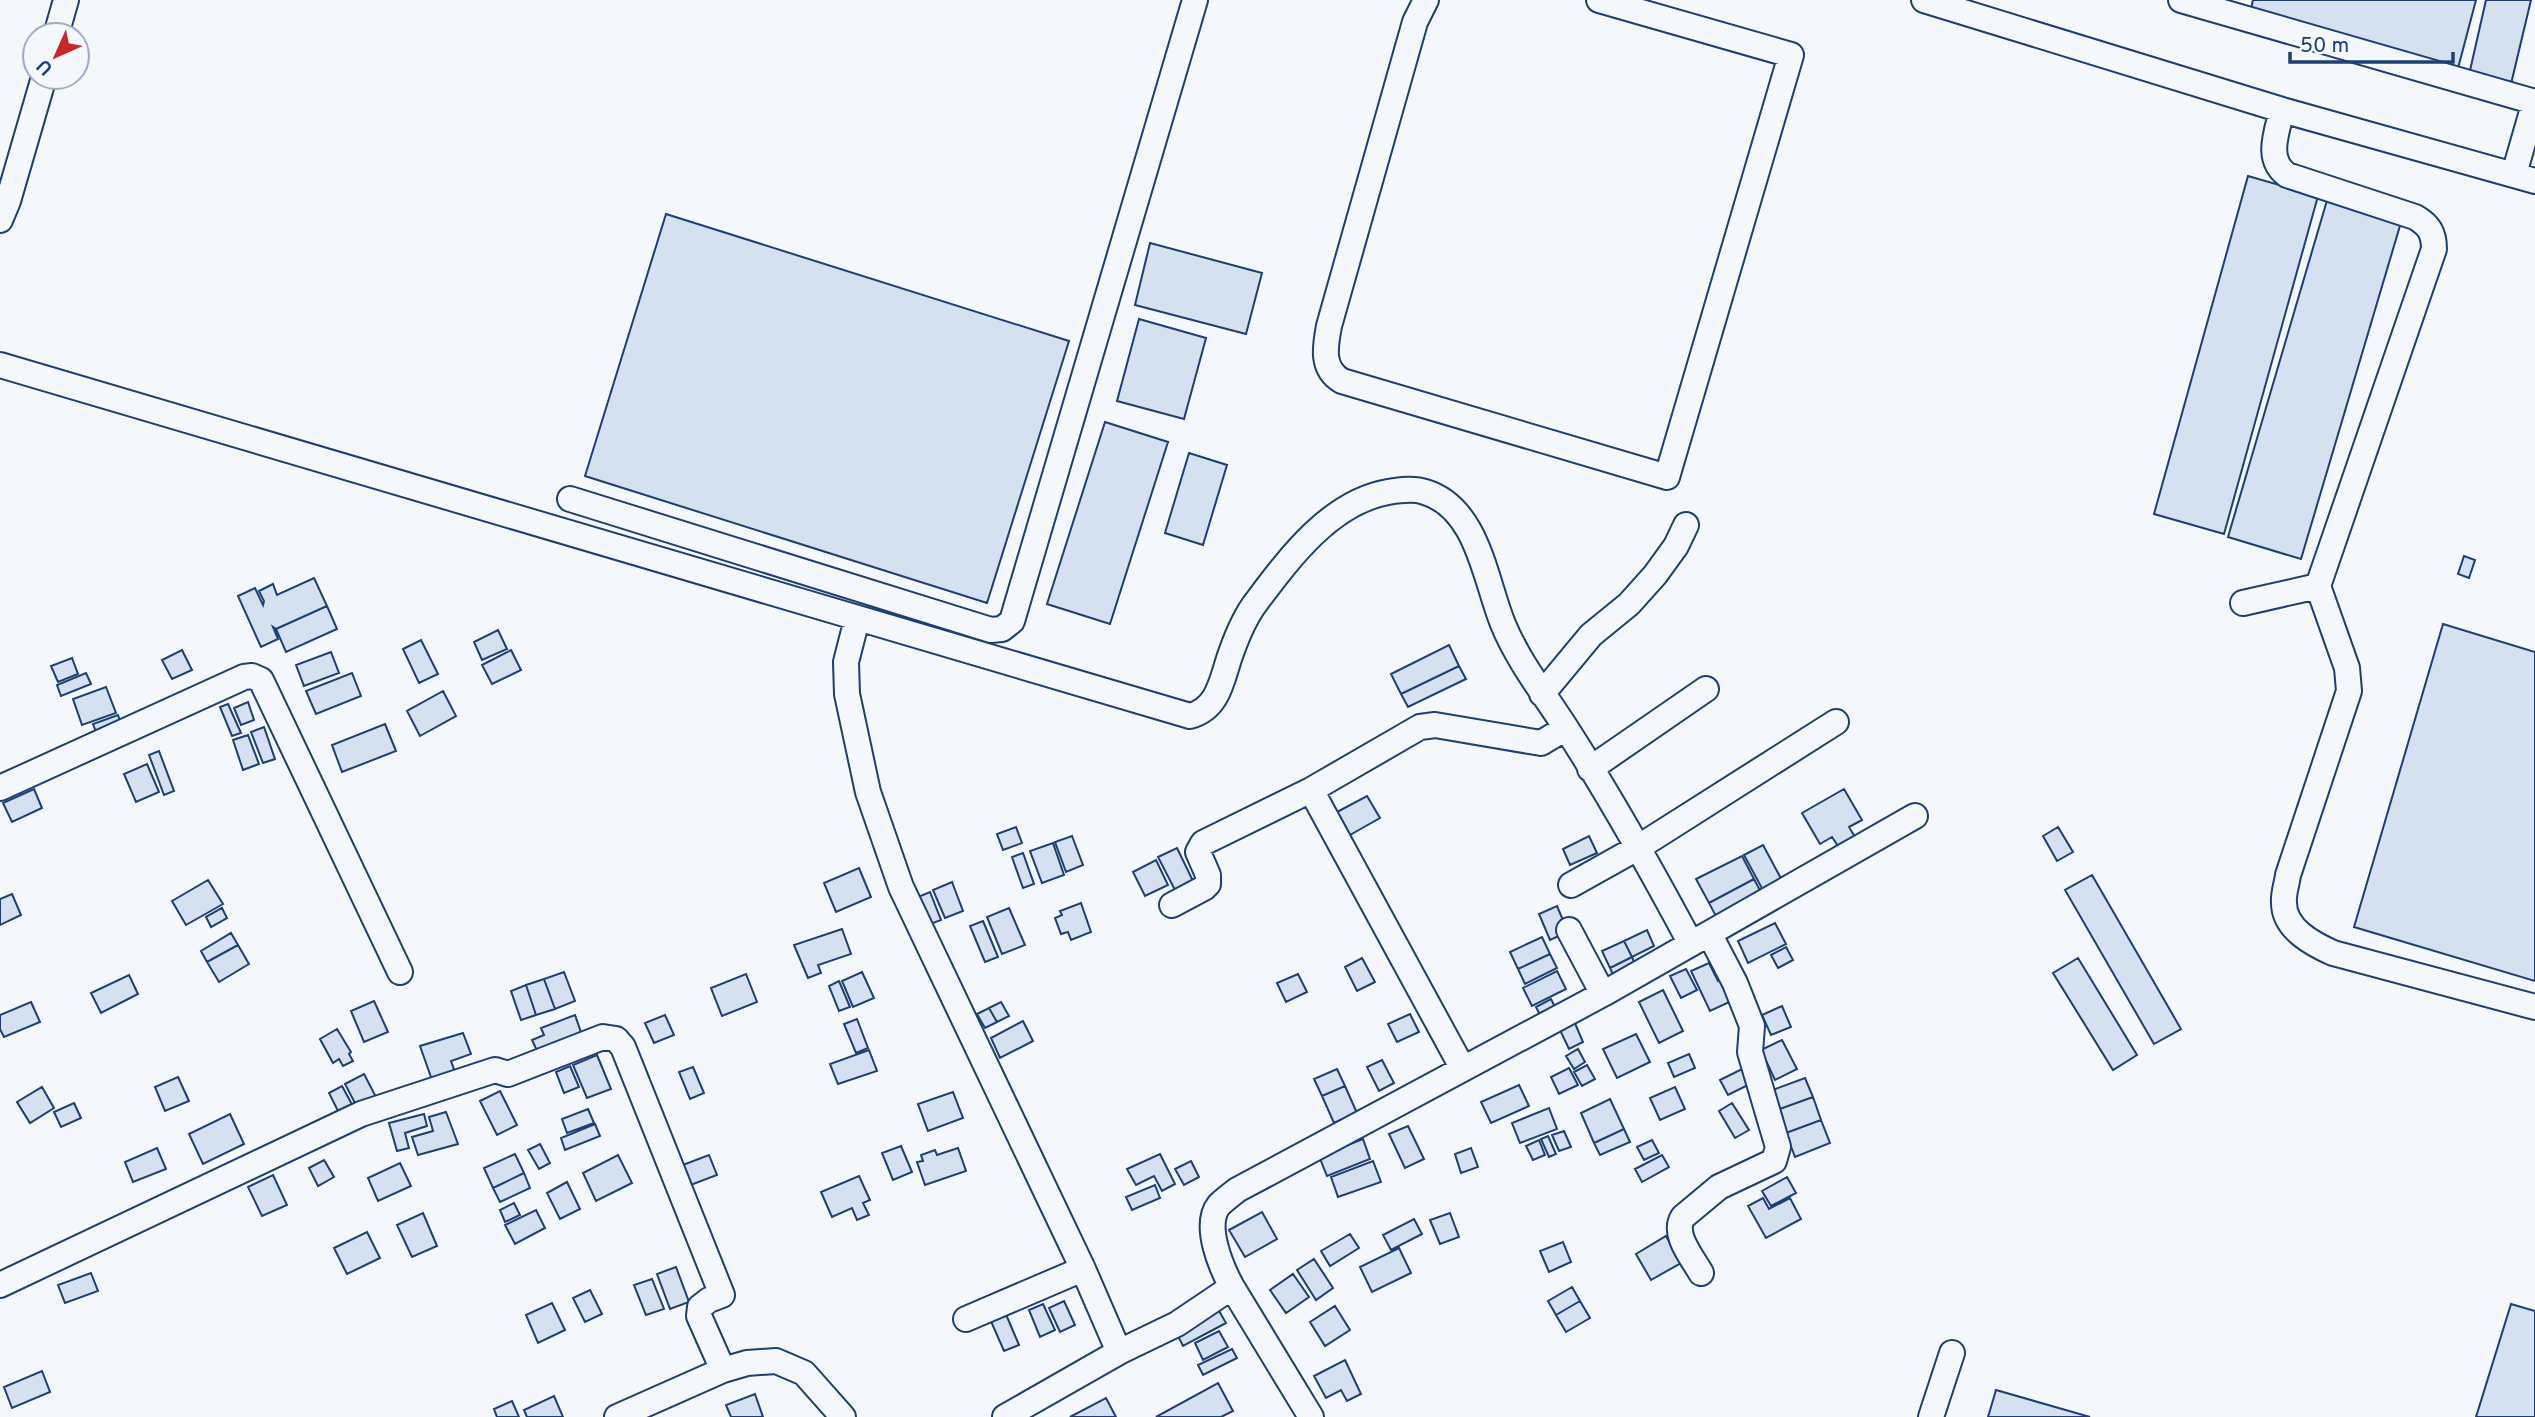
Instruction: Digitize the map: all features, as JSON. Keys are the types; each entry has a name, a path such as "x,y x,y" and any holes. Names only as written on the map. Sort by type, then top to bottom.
{"street":[{"path":"60,21 66,0"},
{"path":"570,499 991,630 1002,629 1012,621 1195,0"},
{"path":"1426,0 1415,22 1333,313 1325,362 1335,377 1342,381 1667,477 1791,55 1599,0"},
{"path":"1924,0 2282,110 2524,178 2535,101 2181,0"},
{"path":"0,220 40,91"},
{"path":"2282,110 2274,151 2278,169 2287,175 2415,217 2428,227 2434,240 2430,262 2318,586 2347,668 2349,691 2288,875 2283,905 2292,924 2309,942 2333,953 2535,1007"},
{"path":"0,365 1190,716 1200,713 1214,700 1231,651 1252,608 1282,568 1313,534 1339,513 1371,495 1403,489 1425,492 1449,505 1469,531 1503,625 1542,694 1700,939 1735,983 1752,1026 1750,1052 1778,1147 1774,1161 1719,1187 1679,1222 1680,1236 1701,1273"},
{"path":"1542,694 1591,635 1629,604 1655,575 1676,546 1686,525"},
{"path":"2243,603 2318,586"},
{"path":"858,619 846,663 847,694 868,792 901,887 1083,1269 1119,1352"},
{"path":"0,788 244,677 257,678 261,680 400,972"},
{"path":"1590,769 1706,689"},
{"path":"1571,885 1639,847 1836,722"},
{"path":"1172,905 1208,884 1208,875 1198,852 1203,843 1311,790 1427,724 1541,743 1566,728"},
{"path":"1311,790 1463,1069"},
{"path":"1311,1417 1221,1268 1212,1230 1217,1207 1237,1190 1603,994 1914,816"},
{"path":"1569,930 1603,994"},
{"path":"0,1285 361,1114 495,1070 508,1074 603,1037 616,1039 623,1047 722,1295 700,1307 698,1316 723,1370"},
{"path":"965,1319 1083,1269"},
{"path":"1005,1417 1119,1352 1177,1324 1232,1287"},
{"path":"1931,1417 1952,1353"},
{"path":"617,1417 723,1370 747,1363 776,1361 804,1373 843,1417"}],"building":[{"path":"2253,0 2476,0 2457,72 2249,18"},
{"path":"2486,0 2531,0 2511,84 2469,75"},
{"path":"2248,176 2318,196 2224,534 2154,514"},
{"path":"2328,197 2402,219 2301,559 2228,537"},
{"path":"666,214 1069,341 987,603 585,476"},
{"path":"1150,243 1262,273 1246,334 1135,305"},
{"path":"1139,319 1206,338 1184,419 1117,401"},
{"path":"1105,422 1168,442 1110,624 1047,604"},
{"path":"1189,453 1227,465 1203,545 1165,533"},
{"path":"2464,556 2475,560 2469,578 2458,574"},
{"path":"314,578 327,606 276,629 273,627 278,639 261,647 238,596 255,588 263,605 259,591 273,584 277,595"},
{"path":"327,606 337,629 286,652 276,629"},
{"path":"2443,624 2535,652 2535,981 2354,927"},
{"path":"498,630 507,649 482,660 474,642"},
{"path":"421,640 438,674 419,683 403,649"},
{"path":"1449,645 1459,666 1401,694 1391,674"},
{"path":"182,650 192,670 172,679 162,660"},
{"path":"511,650 521,670 492,684 482,665"},
{"path":"331,652 339,673 304,686 296,665"},
{"path":"72,658 78,674 58,682 51,666"},
{"path":"1459,666 1466,679 1408,707 1401,694"},
{"path":"86,673 91,684 61,696 57,685"},
{"path":"352,673 361,696 316,714 306,691"},
{"path":"106,687 116,713 82,725 73,699"},
{"path":"443,691 456,716 420,736 407,711"},
{"path":"248,702 254,720 241,725 234,708"},
{"path":"228,704 241,733 232,736 220,707"},
{"path":"118,715 122,727 98,737 93,724"},
{"path":"385,724 396,751 342,772 332,745"},
{"path":"264,727 275,759 263,763 251,732"},
{"path":"248,735 259,764 243,770 233,740"},
{"path":"159,751 174,791 164,795 149,755"},
{"path":"147,764 159,792 136,802 124,774"},
{"path":"34,789 42,808 12,822 3,803"},
{"path":"1844,789 1862,820 1849,827 1855,837 1838,846 1832,837 1820,844 1802,813"},
{"path":"1367,796 1380,818 1350,835 1337,812"},
{"path":"1016,827 1022,843 1003,850 997,834"},
{"path":"2058,827 2073,852 2057,861 2043,836"},
{"path":"1072,836 1083,865 1066,872 1055,842"},
{"path":"1589,836 1597,853 1570,865 1563,849"},
{"path":"1053,843 1064,875 1042,883 1030,851"},
{"path":"1763,845 1784,884 1765,894 1744,855"},
{"path":"1177,848 1194,883 1176,892 1158,857"},
{"path":"1023,853 1034,884 1023,888 1012,857"},
{"path":"1742,856 1754,879 1709,903 1696,879"},
{"path":"1156,860 1168,885 1145,896 1133,872"},
{"path":"859,868 871,897 836,912 824,883"},
{"path":"2092,875 2181,1029 2154,1044 2065,890"},
{"path":"1754,879 1764,898 1719,922 1709,903"},
{"path":"208,880 223,904 186,925 172,901"},
{"path":"952,882 963,911 945,918 933,890"},
{"path":"930,892 941,920 928,925 918,897"},
{"path":"12,894 21,915 0,925 0,899"},
{"path":"1081,903 1091,932 1071,940 1068,932 1061,934 1055,918 1062,915 1060,911"},
{"path":"1557,906 1568,932 1550,940 1539,914"},
{"path":"222,908 227,918 211,927 206,917"},
{"path":"1009,908 1025,945 1002,954 987,917"},
{"path":"983,921 998,957 985,962 970,926"},
{"path":"1775,923 1786,944 1748,963 1738,941"},
{"path":"842,929 851,954 818,965 821,973 808,978 794,945"},
{"path":"1647,930 1654,946 1632,957 1624,941"},
{"path":"231,933 238,945 207,962 201,951"},
{"path":"1542,937 1550,954 1518,969 1510,952"},
{"path":"1624,941 1632,957 1610,968 1602,951"},
{"path":"238,945 249,964 219,982 207,962"},
{"path":"1786,947 1793,960 1778,968 1771,955"},
{"path":"1550,954 1557,968 1525,984 1518,969"},
{"path":"1632,957 1638,971 1616,981 1610,968"},
{"path":"1362,958 1375,982 1357,991 1345,967"},
{"path":"2078,958 2137,1055 2113,1070 2053,973"},
{"path":"1709,963 1718,981 1728,976 1738,998 1710,1011 1691,971"},
{"path":"1686,969 1697,990 1681,998 1670,976"},
{"path":"1557,971 1566,989 1532,1006 1523,988"},
{"path":"564,972 575,1001 555,1009 544,979"},
{"path":"862,972 874,998 853,1007 842,981"},
{"path":"746,974 757,1002 722,1016 711,988"},
{"path":"1298,974 1307,992 1286,1002 1277,983"},
{"path":"129,975 138,994 101,1013 91,993"},
{"path":"544,979 555,1009 536,1015 526,985"},
{"path":"839,981 850,1007 839,1011 829,986"},
{"path":"526,985 536,1015 521,1020 511,991"},
{"path":"1663,990 1683,1031 1659,1043 1639,1002"},
{"path":"1551,999 1556,1009 1541,1017 1536,1007"},
{"path":"374,1001 388,1032 364,1042 351,1011"},
{"path":"31,1002 40,1022 4,1037 0,1029 0,1015"},
{"path":"1001,1002 1009,1016 997,1022 989,1008"},
{"path":"1782,1006 1791,1027 1771,1035 1762,1015"},
{"path":"989,1008 997,1022 985,1028 977,1014"},
{"path":"1410,1014 1419,1032 1397,1042 1388,1024"},
{"path":"575,1015 583,1038 539,1055 532,1040 544,1035 541,1028"},
{"path":"665,1015 674,1035 654,1043 645,1023"},
{"path":"857,1019 868,1048 856,1053 844,1024"},
{"path":"1023,1021 1033,1041 1000,1058 991,1038"},
{"path":"1574,1021 1583,1042 1569,1049 1559,1028"},
{"path":"337,1029 351,1052 349,1054 353,1061 343,1066 339,1059 333,1063 320,1039"},
{"path":"463,1033 471,1054 451,1061 455,1072 432,1080 420,1046"},
{"path":"1636,1034 1650,1062 1617,1078 1603,1049"},
{"path":"1782,1040 1797,1069 1775,1080 1761,1050"},
{"path":"1578,1049 1585,1062 1574,1069 1566,1056"},
{"path":"869,1050 877,1071 838,1084 830,1064"},
{"path":"1689,1054 1695,1068 1674,1077 1668,1063"},
{"path":"597,1055 611,1089 587,1098 573,1065"},
{"path":"1382,1060 1394,1083 1379,1091 1367,1067"},
{"path":"1587,1065 1595,1079 1582,1086 1574,1072"},
{"path":"570,1066 579,1087 564,1093 556,1072"},
{"path":"693,1067 704,1093 690,1099 679,1072"},
{"path":"1746,1067 1754,1082 1728,1095 1720,1080"},
{"path":"1569,1068 1578,1085 1559,1094 1551,1077"},
{"path":"1337,1069 1345,1086 1322,1096 1314,1079"},
{"path":"364,1074 376,1097 357,1107 345,1084"},
{"path":"178,1077 189,1101 165,1111 155,1087"},
{"path":"1805,1078 1813,1097 1777,1110 1770,1091"},
{"path":"1519,1085 1529,1106 1491,1123 1481,1102"},
{"path":"342,1086 355,1110 341,1117 329,1093"},
{"path":"1345,1086 1357,1113 1334,1123 1322,1096"},
{"path":"42,1087 54,1108 30,1123 17,1102"},
{"path":"1675,1087 1685,1109 1660,1120 1650,1098"},
{"path":"500,1091 517,1125 497,1135 480,1101"},
{"path":"953,1092 963,1118 928,1131 918,1104"},
{"path":"1813,1097 1821,1120 1786,1133 1777,1110"},
{"path":"1610,1099 1624,1129 1594,1143 1581,1113"},
{"path":"74,1103 81,1118 61,1127 54,1112"},
{"path":"1732,1103 1749,1130 1735,1138 1719,1111"},
{"path":"1549,1108 1557,1129 1520,1143 1512,1123"},
{"path":"588,1109 594,1123 567,1133 562,1119"},
{"path":"446,1112 458,1144 418,1155 412,1137 433,1131 429,1117"},
{"path":"230,1114 244,1144 203,1164 189,1134"},
{"path":"424,1114 427,1126 405,1133 409,1148 397,1151 389,1123"},
{"path":"1821,1120 1830,1143 1795,1157 1786,1133"},
{"path":"595,1124 600,1136 565,1150 561,1138"},
{"path":"1408,1126 1424,1159 1405,1168 1389,1134"},
{"path":"1624,1129 1630,1142 1600,1155 1594,1143"},
{"path":"1564,1131 1571,1147 1559,1151 1552,1135"},
{"path":"1548,1136 1556,1154 1549,1157 1541,1139"},
{"path":"1363,1139 1370,1159 1327,1176 1319,1156"},
{"path":"1539,1140 1545,1155 1533,1160 1526,1146"},
{"path":"1652,1140 1659,1153 1644,1160 1637,1147"},
{"path":"540,1144 550,1163 539,1169 528,1150"},
{"path":"901,1146 912,1172 893,1180 882,1153"},
{"path":"157,1148 166,1169 133,1182 125,1162"},
{"path":"958,1148 966,1171 925,1185 917,1162 923,1161 921,1155 935,1150 937,1155"},
{"path":"1471,1148 1478,1167 1461,1173 1455,1154"},
{"path":"515,1154 524,1173 493,1188 484,1168"},
{"path":"1160,1154 1175,1184 1162,1191 1154,1176 1136,1185 1127,1169"},
{"path":"618,1155 632,1183 596,1201 583,1173"},
{"path":"709,1155 717,1175 688,1186 680,1166"},
{"path":"1662,1155 1669,1167 1642,1182 1635,1169"},
{"path":"324,1160 334,1177 318,1186 309,1168"},
{"path":"1191,1161 1199,1177 1184,1185 1175,1169"},
{"path":"1373,1161 1381,1182 1338,1197 1331,1177"},
{"path":"400,1163 411,1186 378,1201 368,1178"},
{"path":"524,1173 530,1188 500,1202 493,1188"},
{"path":"273,1175 287,1205 262,1216 248,1187"},
{"path":"859,1176 870,1200 863,1203 869,1215 857,1220 852,1208 832,1217 821,1192"},
{"path":"1787,1177 1796,1193 1771,1206 1762,1191"},
{"path":"567,1182 580,1209 560,1219 547,1193"},
{"path":"1155,1185 1160,1198 1132,1210 1126,1197"},
{"path":"1763,1198 1769,1209 1790,1198 1801,1219 1766,1238 1748,1206"},
{"path":"514,1203 520,1215 505,1222 500,1210"},
{"path":"536,1210 545,1228 515,1244 505,1225"},
{"path":"1262,1212 1277,1239 1245,1257 1229,1230"},
{"path":"423,1213 437,1246 412,1257 397,1225"},
{"path":"1450,1213 1459,1237 1440,1244 1430,1220"},
{"path":"1414,1219 1422,1234 1391,1250 1383,1235"},
{"path":"367,1232 380,1258 347,1274 334,1248"},
{"path":"1350,1234 1359,1248 1330,1266 1321,1251"},
{"path":"1666,1236 1681,1263 1651,1280 1636,1254"},
{"path":"1563,1242 1571,1262 1549,1272 1540,1251"},
{"path":"1399,1248 1411,1273 1372,1292 1360,1267"},
{"path":"1314,1259 1333,1288 1316,1300 1297,1270"},
{"path":"676,1267 689,1302 670,1309 657,1274"},
{"path":"91,1273 98,1291 65,1303 58,1285"},
{"path":"1293,1274 1309,1297 1286,1313 1270,1290"},
{"path":"652,1279 664,1309 646,1315 634,1285"},
{"path":"1572,1287 1580,1301 1556,1315 1548,1301"},
{"path":"590,1290 602,1314 585,1322 573,1298"},
{"path":"1064,1301 1075,1325 1060,1332 1049,1308"},
{"path":"1580,1301 1590,1318 1566,1332 1556,1315"},
{"path":"552,1303 565,1330 538,1343 526,1315"},
{"path":"1043,1304 1055,1330 1040,1337 1029,1310"},
{"path":"2511,1304 2535,1311 2535,1417 2476,1417"},
{"path":"1335,1306 1350,1330 1325,1346 1310,1322"},
{"path":"1218,1309 1226,1323 1183,1346 1176,1332"},
{"path":"1005,1312 1019,1345 1004,1351 990,1319"},
{"path":"1219,1331 1228,1347 1203,1360 1195,1343"},
{"path":"1232,1349 1237,1358 1203,1375 1198,1365"},
{"path":"1345,1360 1361,1394 1347,1401 1341,1390 1326,1398 1314,1376"},
{"path":"42,1371 50,1392 12,1408 4,1387"},
{"path":"1218,1383 1233,1411 1221,1417 1156,1417"},
{"path":"1996,1390 2090,1417 1988,1417"},
{"path":"755,1394 763,1417 731,1417 726,1405"},
{"path":"554,1396 563,1417 527,1417 524,1410"},
{"path":"1106,1398 1116,1417 1070,1417"},
{"path":"512,1401 519,1417 497,1417 494,1409"}]}
